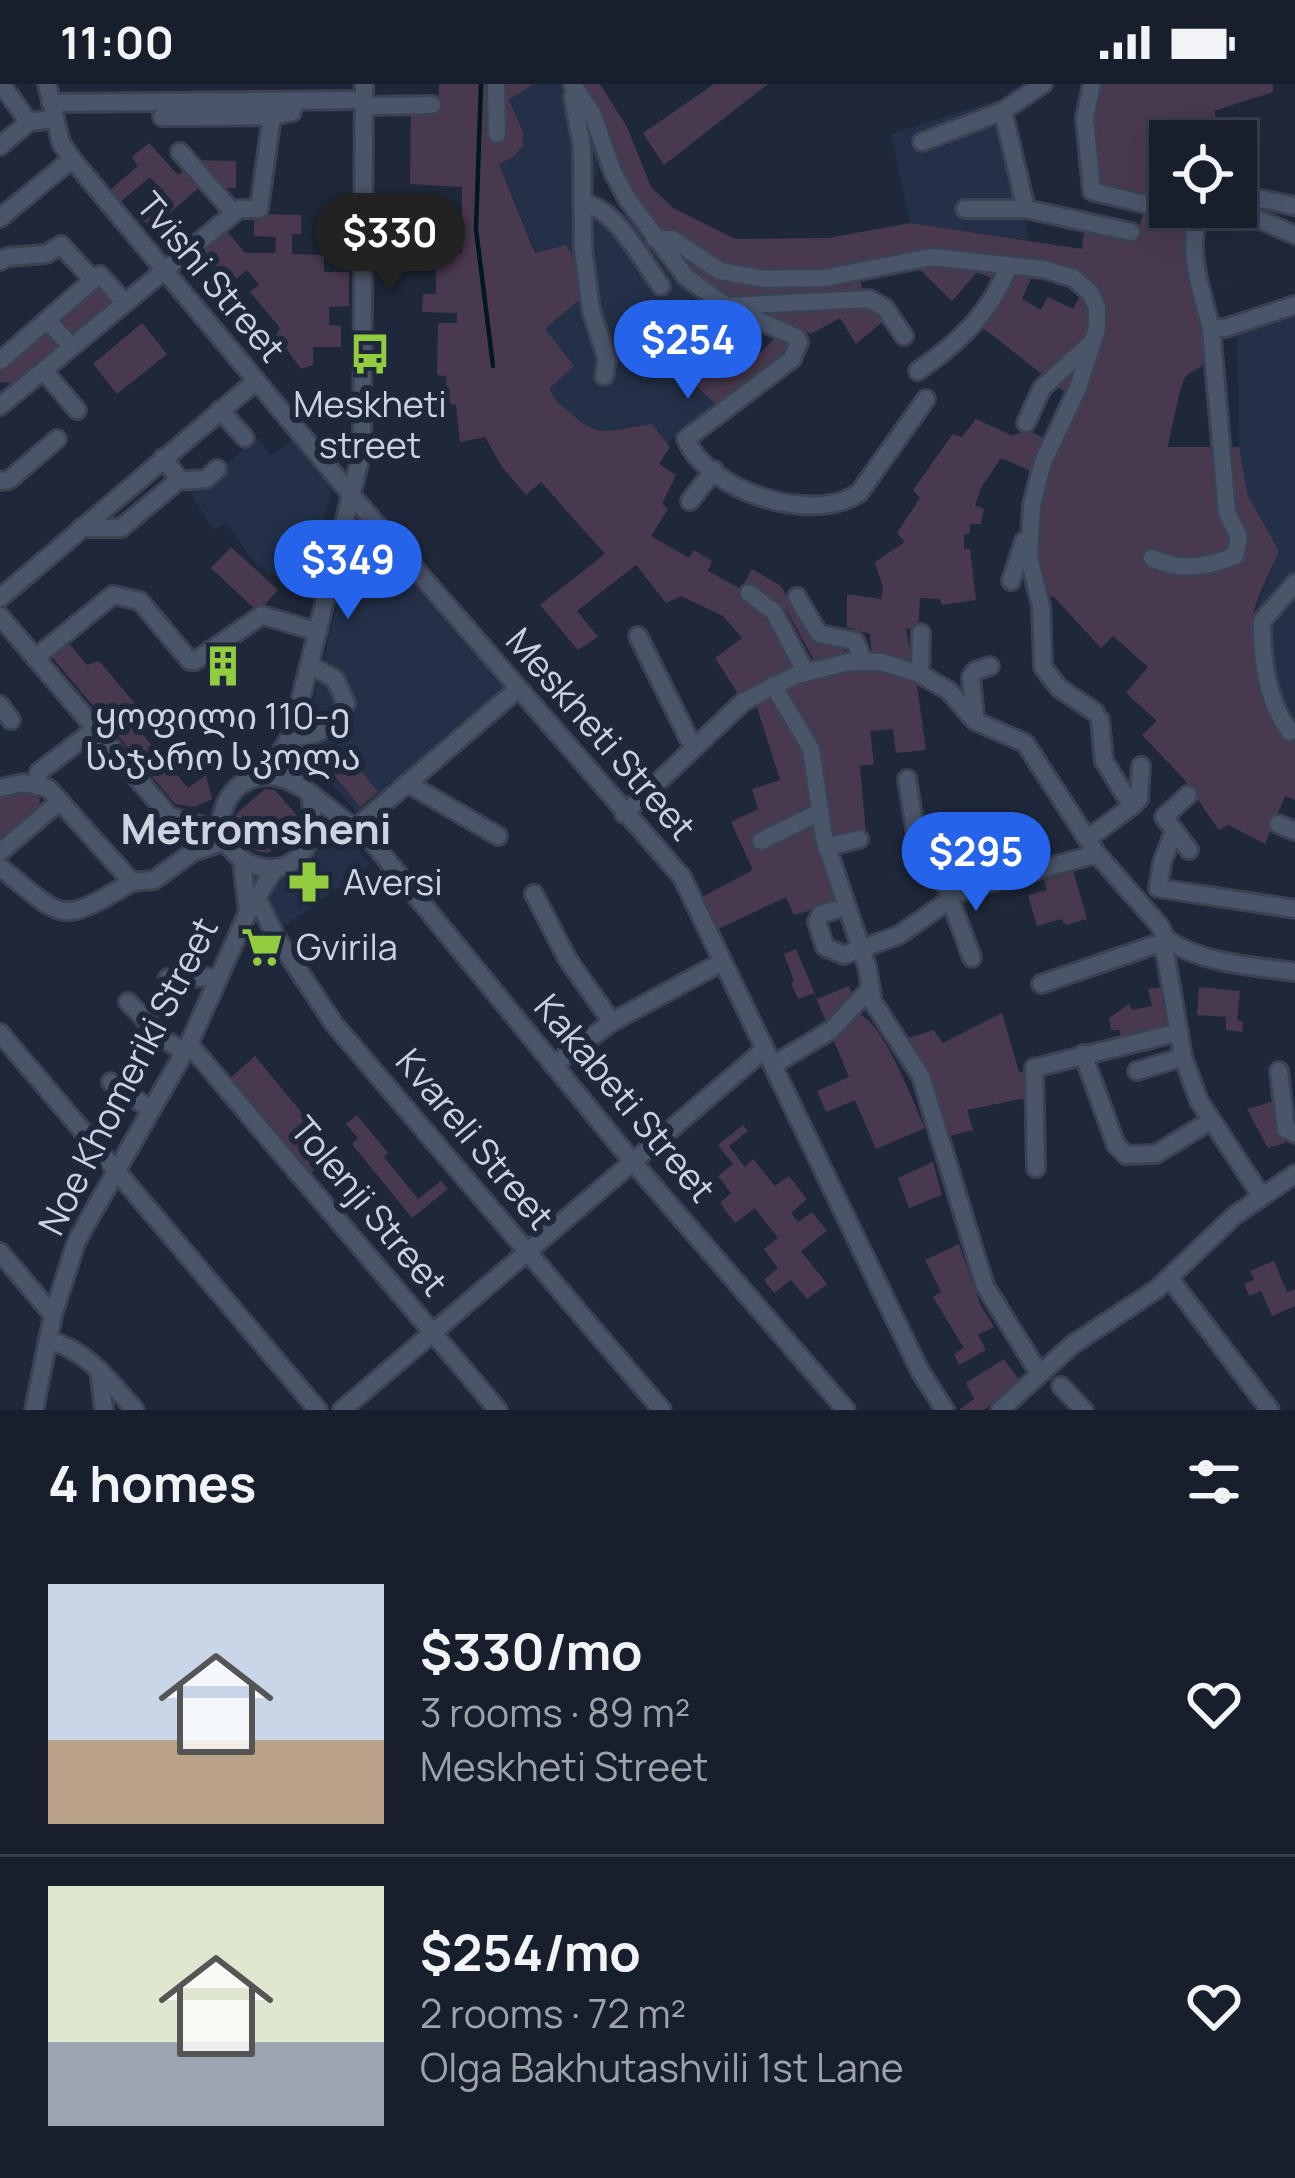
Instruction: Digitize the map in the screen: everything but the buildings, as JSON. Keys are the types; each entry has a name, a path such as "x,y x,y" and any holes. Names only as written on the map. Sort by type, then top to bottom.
{"street":[{"path":"1,84 29,122"},
{"name":"Tvishi Street","path":"47,84 61,143 72,159 353,497"},
{"path":"496,84 497,134"},
{"path":"922,142 1004,111 1043,84"},
{"path":"1092,84 1085,118 1092,191 1145,204"},
{"path":"574,88 582,147 583,249 591,310 607,361 604,376"},
{"path":"574,88 592,112 613,172 655,239 686,277 727,306 796,337 799,347 792,359 691,433 687,444 714,470 747,491 778,502 807,507 846,502 859,493 926,399"},
{"path":"0,146 29,122 53,111 364,96 432,105"},
{"path":"266,776 292,734 353,497 364,430 364,96"},
{"path":"162,117 272,116 292,112 294,100"},
{"path":"1004,111 1026,209"},
{"path":"0,406 239,209 259,209 272,116"},
{"path":"180,152 234,213"},
{"path":"0,218 72,159"},
{"path":"1257,200 1294,206"},
{"path":"583,203 594,205 615,224 661,286"},
{"path":"965,209 1026,209 1131,232"},
{"path":"1257,216 1295,236"},
{"path":"1152,558 1174,568 1211,565 1235,556 1239,537 1227,513 1211,328 1196,271 1196,228"},
{"path":"655,239 672,239 720,271 764,279 824,278 932,257 1060,274 1090,292 1099,319 1078,388 1043,462 1011,581"},
{"path":"0,261 46,254 61,244 93,277 92,283 0,362"},
{"path":"918,371 964,336 1008,268"},
{"path":"100,274 125,304"},
{"path":"727,306 869,299 885,308 904,336"},
{"path":"1211,328 1225,328 1295,304"},
{"path":"48,321 72,347"},
{"path":"1026,423 1042,388 1090,344"},
{"path":"44,371 77,410"},
{"path":"0,598 256,381"},
{"path":"220,410 245,438"},
{"path":"0,481 9,480 57,439"},
{"path":"163,458 177,481"},
{"path":"81,528 121,528 177,481 206,478 217,469"},
{"path":"690,500 714,470"},
{"name":"Meskheti Street","path":"353,497 682,877 920,1371 945,1410"},
{"path":"1030,523 1029,557 1041,605 1042,667 1059,688 1083,700 1097,716 1104,761 1132,806"},
{"path":"1290,731 1271,697 1262,621 1295,583"},
{"path":"749,593 774,612 806,673"},
{"path":"35,658 113,595 140,601 195,662 262,615 319,632"},
{"path":"797,597 819,634 855,640 862,661"},
{"path":"0,616 169,816 225,837 242,860 257,867 274,868 298,858 314,831 292,734"},
{"path":"920,674 922,633"},
{"path":"638,636 693,747"},
{"path":"624,814 742,702 773,685 862,661 920,674 949,691 975,722 1025,743 1093,846 1151,915 1165,942 1183,1057 1210,1121 1262,1197"},
{"path":"292,734 318,733 346,703 335,679 310,665"},
{"path":"975,722 971,677 974,671 991,666"},
{"path":"773,685 811,749 826,848 882,1021 921,1076 985,1286 1039,1373"},
{"path":"314,831 354,829 518,689"},
{"path":"37,783 39,772 95,729"},
{"path":"845,907 818,917 818,934 825,947 837,954 898,935 964,890 1093,846 1139,799 1141,766"},
{"path":"225,837 224,809 240,785 266,776 302,788"},
{"path":"908,779 918,847 952,899 972,958"},
{"path":"0,788 37,783 59,800 132,882"},
{"path":"406,783 498,836"},
{"name":"Kakabeti Street","path":"302,788 380,851 632,1161 846,1410"},
{"path":"1188,795 1164,814 1189,850"},
{"path":"0,852 59,800"},
{"path":"169,816 224,809"},
{"path":"761,841 818,812"},
{"path":"1151,915 1174,831"},
{"path":"0,867 57,911 71,914 132,882 154,880 225,837"},
{"path":"826,848 859,839"},
{"name":"Noe Khomeriki Street","path":"242,860 253,905"},
{"name":"Noe Khomeriki Street","path":"34,1410 53,1315 77,1240 187,1047 274,868"},
{"path":"1158,888 1295,909"},
{"path":"534,894 568,960 612,1022"},
{"name":"Kvareli Street","path":"253,905 334,1024 662,1410"},
{"path":"1041,985 1165,942 1204,958 1295,972"},
{"path":"553,1065 612,1022 722,962"},
{"path":"168,978 219,976"},
{"path":"342,1410 632,1161 769,1057 831,1030 870,989"},
{"name":"Tolenji Street","path":"128,1002 166,1041 187,1047 498,1410"},
{"path":"1036,1168 1031,1074 1039,1065 1179,1032"},
{"path":"0,1033 318,1410"},
{"path":"1083,1054 1116,1145 1126,1155 1156,1154 1210,1121"},
{"path":"1137,1071 1183,1057"},
{"path":"1280,1071 1286,1129 1295,1134"},
{"path":"111,1082 151,1110"},
{"path":"1000,1410 1094,1330 1170,1279 1234,1216 1295,1174"},
{"path":"0,1252 53,1315"},
{"path":"1170,1279 1270,1410"},
{"path":"48,1340 75,1348 135,1410"},
{"path":"99,1370 104,1410"},
{"path":"1061,1386 1084,1410"}],"shaded area":[{"path":"439,84 534,84 509,100 523,132 523,146 499,164 535,253 566,245 582,271 580,299 545,329 574,366 550,388 559,403 590,427 608,431 652,424 670,447 659,464 676,475 662,504 668,509 651,536 689,558 694,550 712,561 708,571 741,589 752,569 781,586 807,632 818,643 844,650 845,657 816,664 787,611 771,618 795,668 739,695 715,658 742,638 723,616 681,596 666,603 636,565 577,611 598,637 578,650 540,605 605,554 541,482 526,495 485,437 460,442 456,405 448,403 446,376 437,375 438,323 457,323 457,313 422,312 423,294 436,294 436,253 462,253 462,187 410,184 411,108 438,107"},
{"path":"534,84 560,84 568,102 580,104 604,159 575,224 614,205 645,234 684,283 728,313 692,345 653,302 659,351 719,407 667,443 652,424 616,433 580,426 553,401 545,329 580,299 536,253 499,163 513,157 523,132 509,100"},
{"path":"578,84 600,84 627,127 651,187 673,208 735,239 828,238 910,223 1082,249 1085,225 1136,238 1144,210 1097,197 1093,112 1098,84 1273,84 1273,92 1214,111 1217,120 1149,120 1149,228 1197,228 1206,344 1202,366 1183,381 1168,447 1239,447 1248,496 1279,551 1256,605 1252,636 1268,704 1284,732 1295,740 1295,800 1285,796 1265,844 1229,825 1219,830 1183,778 1142,735 1157,721 1126,693 1148,667 1113,636 1101,648 1055,598 1041,591 1033,536 1044,471 1092,357 1092,289 946,253 855,269 768,276 724,266 648,216"},
{"path":"714,84 768,84 664,165 643,133"},
{"path":"999,99 1029,240 910,223 891,134"},
{"path":"149,143 178,175 196,160 236,161 236,188 216,188 208,180 151,229 137,213 162,191 150,177 120,202 110,190 138,166 132,157"},
{"path":"254,214 301,215 301,234 292,234 292,254 324,255 324,272 349,272 349,306 329,307 329,325 341,326 341,347 313,347 313,365 301,369 276,335 280,328 250,292 259,285 247,270 227,286 200,253 227,231 245,253 275,253 276,237 254,236"},
{"path":"664,240 719,275 859,276 867,303 886,319 856,344 840,318 811,334 741,308 694,279"},
{"path":"934,261 1003,271 1000,282 977,272 952,301 915,265"},
{"path":"1010,272 1034,272 1022,299 1041,310 1048,297 1073,309 1082,293 1092,302 1092,333 1066,393 978,324"},
{"path":"98,285 113,302 69,339 54,321"},
{"path":"653,302 692,345 695,367 705,378 736,372 777,336 788,337 793,348 719,407 659,351 640,365 614,334"},
{"path":"1295,312 1295,740 1272,721 1252,620 1279,551 1248,496 1239,447 1237,335"},
{"path":"142,323 167,354 117,394 93,364"},
{"path":"43,329 57,347 13,383 0,382 0,364"},
{"path":"976,419 1013,436 1026,429 1045,439 1035,473 1001,458 981,488 975,505 984,509 981,524 970,524 970,533 964,535 976,600 942,605 940,599 920,598 918,628 906,629 914,670 872,658 870,634 847,627 847,594 881,599 883,588 875,562 905,542 897,533 920,498 913,490 953,434 962,437"},
{"path":"296,436 333,485 304,596 252,560 226,522 214,531 192,495 257,437 271,456"},
{"path":"367,531 505,690 357,813 302,749 354,534"},
{"path":"231,547 278,590 258,612 211,568"},
{"path":"69,643 87,665 99,661 143,713 133,723 188,788 206,775 212,799 194,807 175,804 52,657"},
{"path":"871,666 916,679 926,750 896,753 893,729 870,731 874,764 860,766 866,834 831,844 810,732 787,689 791,682"},
{"path":"770,696 805,754 816,839 835,903 794,915 786,897 714,931 698,899 753,870 731,822 758,809 752,789 780,780 755,701"},
{"path":"349,756 378,792 360,807 331,771"},
{"path":"265,789 275,790 299,818 297,829 268,853 256,851 235,823 236,814"},
{"path":"19,790 40,799 38,810 0,839 0,794"},
{"path":"339,838 356,847 371,865 283,927 269,899 272,887 321,846"},
{"path":"1073,871 1087,919 1066,925 1061,919 1037,926 1028,895 1047,890 1044,880"},
{"path":"796,949 817,999 849,986 861,1015 889,1049 925,1128 876,1149 855,1100 826,1112 817,1091 849,1077 814,993 798,999 791,983 784,954"},
{"path":"1166,986 1172,1026 1122,1043 1119,1030 1111,1030 1109,1018 1129,1004 1132,1010 1152,1006 1148,989"},
{"path":"1199,987 1240,991 1237,1020 1243,1022 1242,1032 1226,1030 1226,1017 1197,1015"},
{"path":"1002,1013 1019,1072 1027,1071 1030,1097 967,1110 973,1130 946,1137 925,1072 906,1039 933,1030 943,1043"},
{"path":"255,1056 333,1151 308,1176 229,1079"},
{"path":"1275,1101 1285,1143 1268,1148 1247,1109"},
{"path":"357,1115 418,1199 441,1181 448,1189 412,1218 352,1144 358,1138 346,1124"},
{"path":"743,1125 748,1131 729,1146 745,1167 753,1159 775,1186 789,1176 807,1199 791,1213 798,1222 812,1212 827,1231 801,1251 827,1284 807,1299 791,1280 774,1293 764,1280 778,1268 764,1249 778,1238 755,1208 735,1223 720,1203 731,1193 718,1176 733,1164 718,1145"},
{"path":"933,1162 942,1195 909,1208 898,1178"},
{"path":"959,1244 980,1304 994,1327 978,1335 986,1350 959,1365 954,1354 964,1348 933,1297 941,1292 925,1260"},
{"path":"1274,1261 1287,1292 1295,1289 1295,1306 1272,1316 1261,1291 1249,1296 1244,1284 1254,1280 1250,1271"},
{"path":"1004,1359 1019,1380 984,1410 959,1410 974,1399 966,1383"}],"waterway":[{"path":"481,84 476,229 493,366"}],"place":[{"name":"Meskheti street","path":"370,354"},
{"name":"ყოფილი 110-ე საჯარო სკოლა","path":"223,666"},
{"name":"Aversi","path":"309,882"},
{"name":"Gvirila","path":"262,947"}],"district":[{"name":"Metromsheni","path":"256,829"}]}
